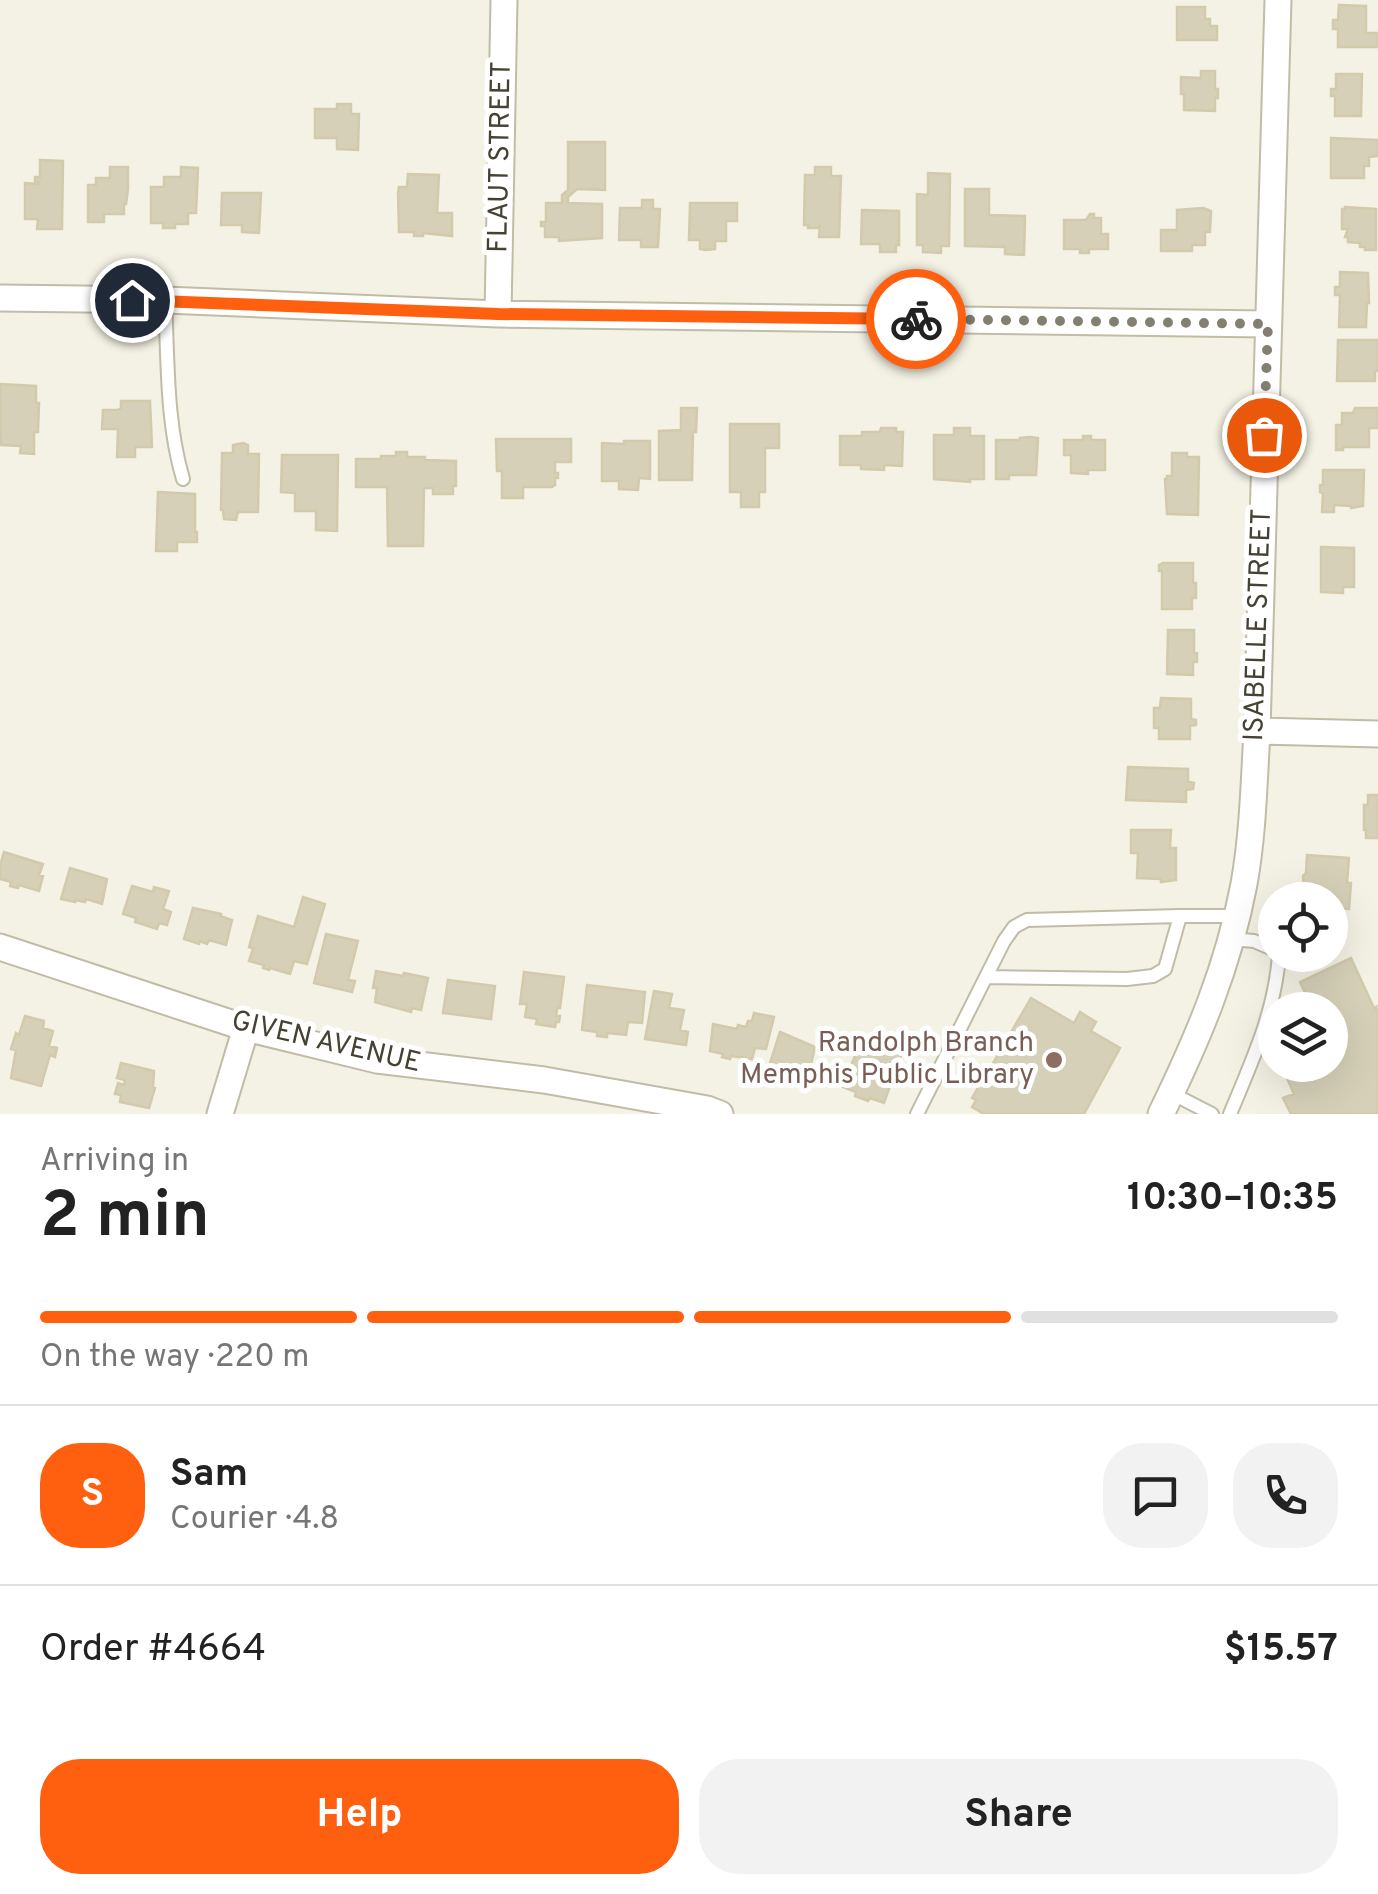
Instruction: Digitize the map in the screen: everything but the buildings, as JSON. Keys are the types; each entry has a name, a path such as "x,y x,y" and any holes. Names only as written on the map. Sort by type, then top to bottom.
{"street":[{"name":"FLAUT STREET","path":"498,314 504,0"},
{"name":"ISABELLE STREET","path":"1166,1103 1213,1000 1234,928 1249,844 1256,731 1278,0"},
{"path":"0,298 165,300 498,314 1268,324"},
{"path":"1256,731 1378,734"},
{"name":"GIVEN AVENUE","path":"0,947 246,1028 378,1060 544,1080 720,1114"},
{"path":"220,1114 246,1028"}],"lane":[{"path":"165,300 169,390 176,454 183,479"},
{"path":"986,977 1153,976 1165,969 1180,916"},
{"path":"917,1114 1014,926 1027,920 1180,916 1234,928 1258,944"},
{"path":"1230,1114 1268,1021 1277,972"},
{"path":"1166,1103 1212,1114"}],"way so far":[{"path":"916,319 1268,324 1264,435"}],"place":[{"name":"Randolph Branch Memphis Public Library","path":"1054,1060"}],"route":[{"path":"132,300 498,314 916,319"}]}
